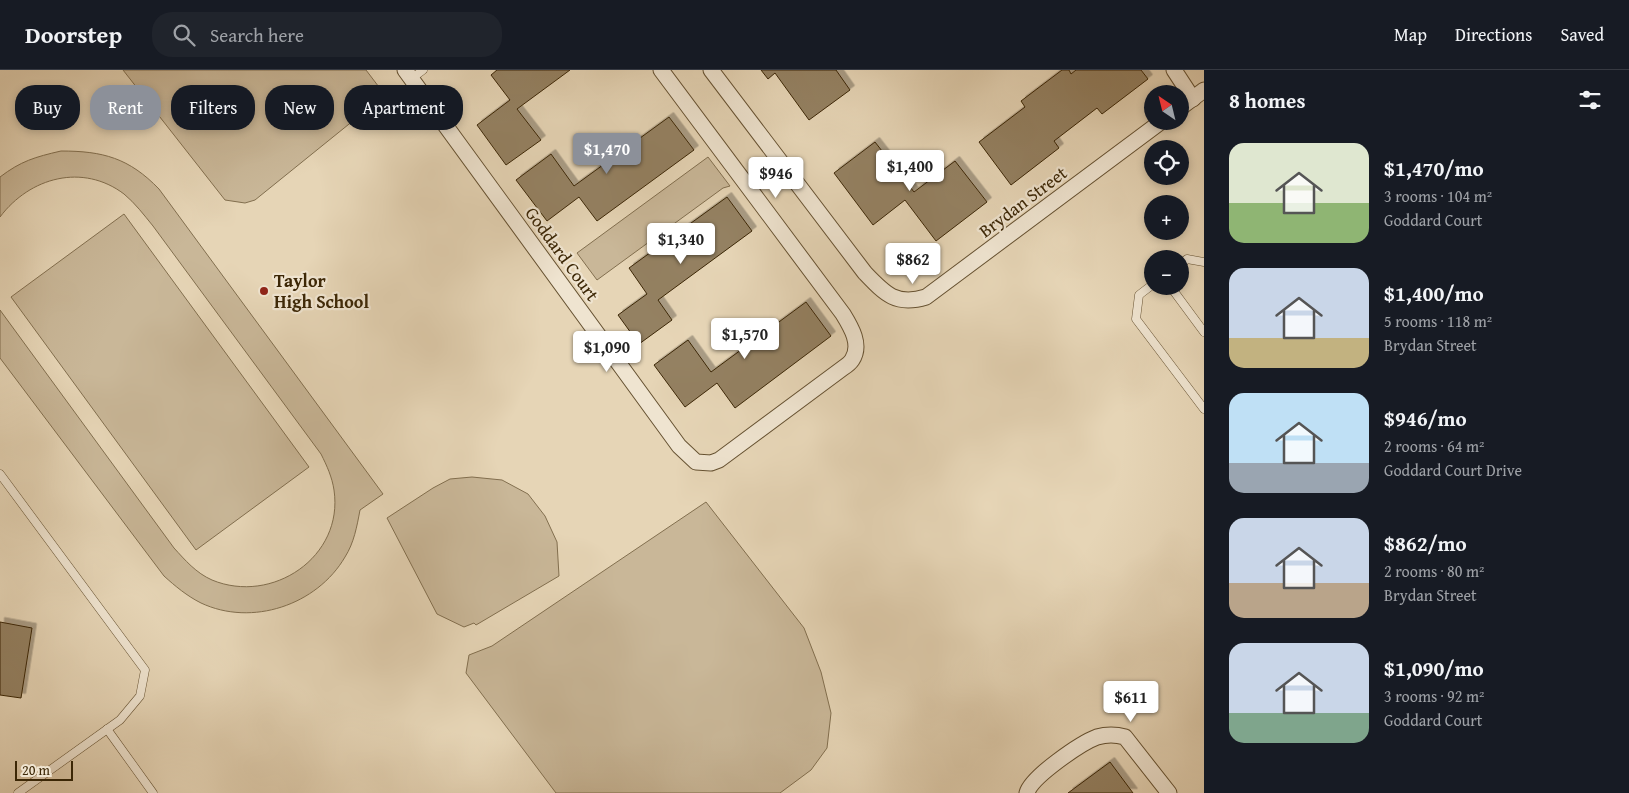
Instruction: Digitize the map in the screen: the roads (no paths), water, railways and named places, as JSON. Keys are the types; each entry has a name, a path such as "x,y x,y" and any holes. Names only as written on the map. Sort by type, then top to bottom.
{"street":[{"name":"Goddard Court","path":"413,73 679,446 696,462 711,463 719,460 843,368 852,360 857,346 852,328 843,314 661,70"},
{"name":"Brydan Street","path":"711,70 865,273 883,291 901,300 913,301 926,297 1150,130"},
{"path":"1174,70 1198,94"},
{"path":"1027,793 1028,789 1045,772 1066,754 1097,737 1113,734 1124,737 1169,793"}],"lane":[{"path":"1189,259 1204,262"},
{"path":"1144,291 1139,295 1136,318 1204,409"},
{"path":"1177,295 1204,332"},
{"path":"0,474 145,670 140,696 120,720 18,793"},
{"path":"107,729 153,793"}],"place":[{"name":"Taylor High School","path":"264,291"}]}
